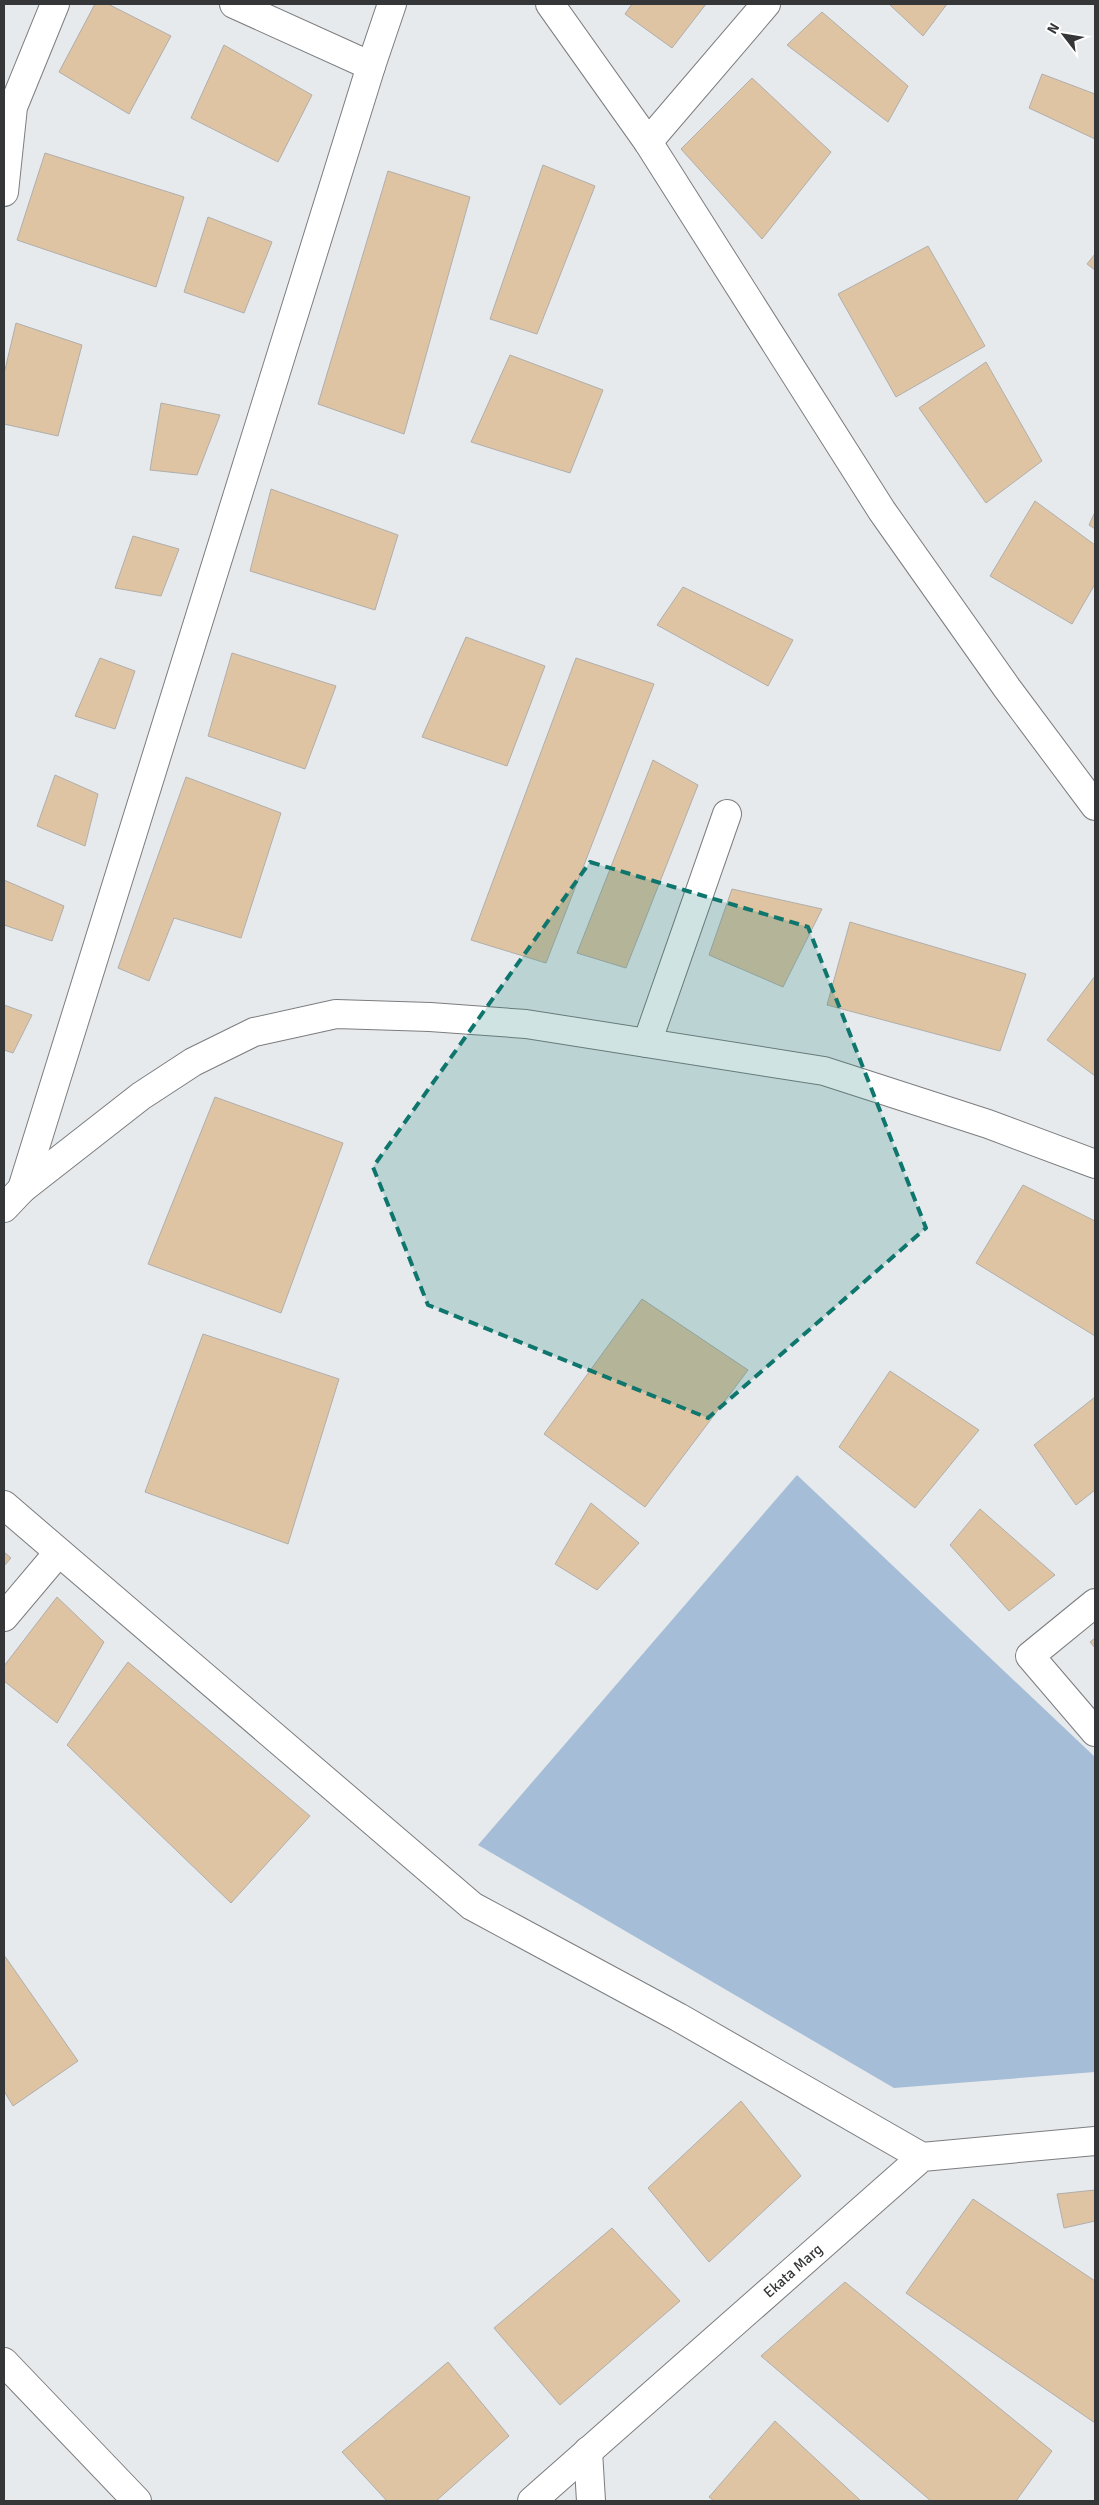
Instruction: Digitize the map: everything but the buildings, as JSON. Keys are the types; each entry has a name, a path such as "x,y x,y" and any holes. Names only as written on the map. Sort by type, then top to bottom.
{"street":[{"path":"4,192 13,107 55,4"},
{"path":"234,4 371,66"},
{"path":"13,1199 392,4"},
{"path":"550,4 648,142 882,511 1007,688 1095,806"},
{"path":"648,142 766,4"},
{"path":"647,1043 727,814"},
{"path":"13,1199 141,1096 193,1062 254,1032 336,1014 430,1016 526,1024 824,1071 988,1124 1095,1164"},
{"path":"4,1505 472,1906 678,2017 922,2157 1095,2141"},
{"path":"4,1617 58,1553"},
{"path":"1095,1603 1030,1656 1095,1732"},
{"name":"Ekata Marg","path":"532,2501 922,2157"},
{"path":"4,2362 137,2501"},
{"path":"588,2451 591,2501"}],"highlighted area":[{"path":"590,862 808,927 926,1228 708,1418 428,1305 373,1167"}],"shaded area":[{"path":"797,1475 1095,1757 1095,2072 894,2088 478,1845"}]}
